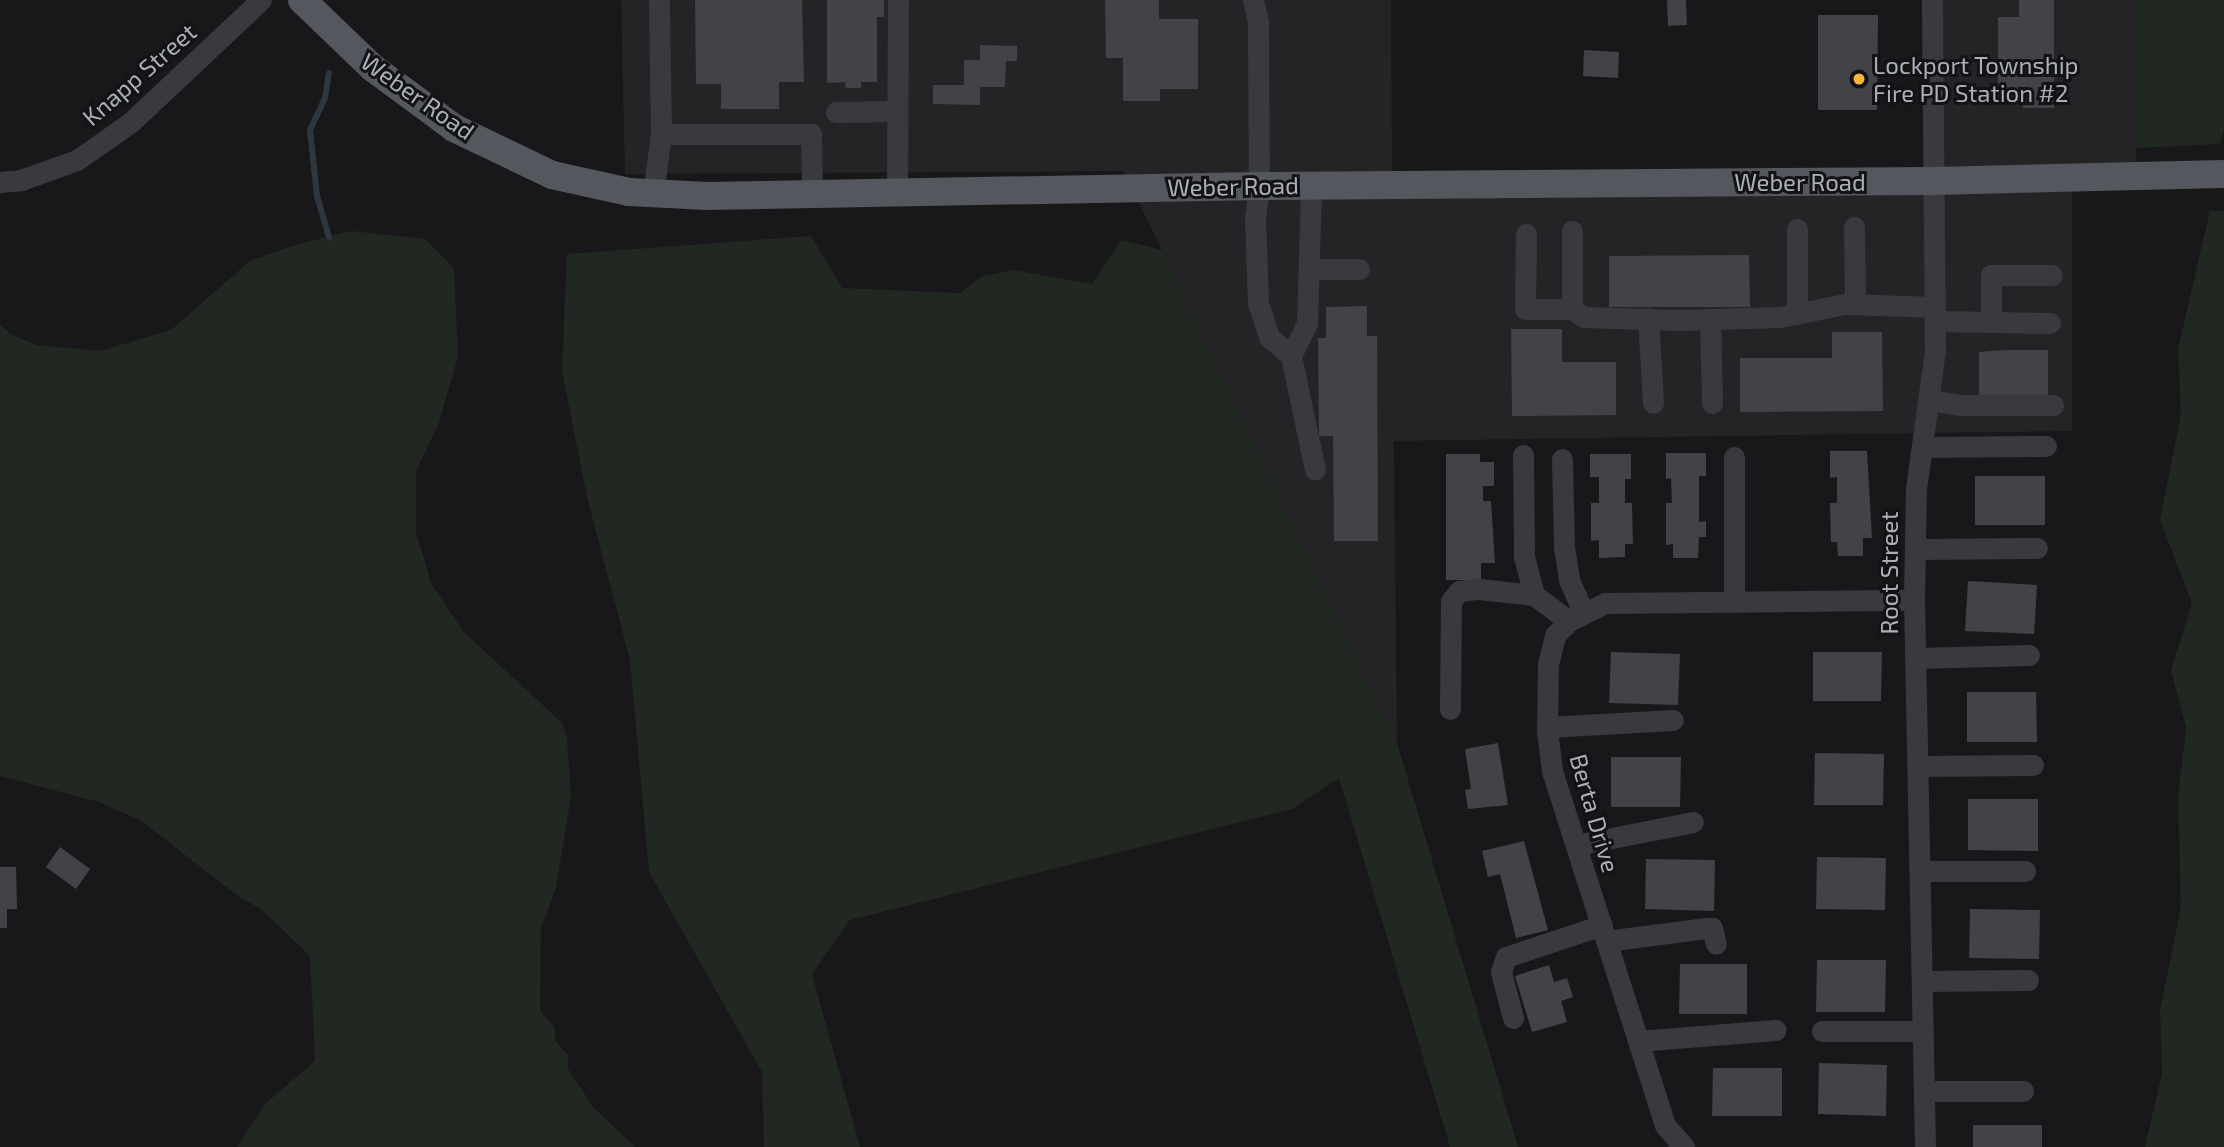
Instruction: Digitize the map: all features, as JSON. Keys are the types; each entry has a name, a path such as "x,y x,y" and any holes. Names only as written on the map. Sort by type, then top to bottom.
{"main road":[{"name":"Weber Road","path":"302,0 373,68 454,128 552,175 629,192 812,194 1311,185 1933,181 2224,174"}],"street":[{"name":"Knapp Street","path":"0,181 21,180 77,160 131,122 261,0"},
{"path":"653,194 661,134 659,0"},
{"path":"897,192 898,0"},
{"path":"1253,0 1258,22 1259,186 1255,216 1258,303 1269,337 1291,356 1315,470"},
{"name":"Root Street","path":"1925,1147 1914,600 1916,489 1935,351 1932,0"},
{"path":"836,112 897,111"},
{"path":"661,134 811,134 812,194"},
{"path":"1291,356 1307,323 1311,185"},
{"path":"1854,227 1855,304"},
{"path":"1797,229 1797,314"},
{"path":"1572,231 1572,309"},
{"path":"1526,234 1525,309 1572,309 1584,317 1710,319 1797,314 1855,304 1991,322 2050,324"},
{"path":"1310,269 1359,270"},
{"path":"1991,322 1991,275 2052,275"},
{"path":"1648,318 1653,403"},
{"path":"1710,319 1712,403"},
{"path":"1929,400 1959,405 2053,405"},
{"path":"1922,447 2046,446"},
{"path":"1523,455 1524,557 1534,595"},
{"path":"1734,457 1734,602"},
{"path":"1562,459 1564,547 1577,617"},
{"path":"1915,549 2037,548"},
{"path":"1450,709 1451,601 1459,591 1479,589 1534,595 1577,617"},
{"path":"1577,617 1605,603 1914,600"},
{"name":"Berta Drive","path":"1577,617 1555,635 1548,664 1547,727 1552,771 1665,1125 1684,1147"},
{"path":"1916,658 2029,655"},
{"path":"1547,727 1673,720"},
{"path":"1917,766 2033,765"},
{"path":"1576,845 1693,822"},
{"path":"1920,871 2025,871"},
{"path":"1513,1018 1502,972 1506,957 1604,933 1713,928 1716,944"},
{"path":"1922,981 2028,980"},
{"path":"1638,1041 1776,1030"},
{"path":"1822,1031 1923,1031"},
{"path":"1924,1091 2023,1091"}],"shaded area":[{"path":"621,0 1391,0 1392,180 2072,182 2072,431 1394,441 1397,743 1124,171 625,174"},
{"path":"1938,0 2135,0 2136,169 1940,176"},
{"path":"2135,0 2224,0 2224,128 2220,144 2135,148"},
{"path":"2210,211 2224,211 2224,1147 2145,1147 2162,1073 2160,1010 2181,907 2178,798 2186,727 2171,670 2192,603 2160,520 2181,414 2178,349"},
{"path":"351,231 425,239 454,268 458,356 439,423 416,471 416,532 431,583 463,631 563,724 567,738 571,797 556,888 541,928 540,1011 555,1027 555,1040 568,1055 568,1069 594,1108 635,1147 237,1147 265,1104 315,1061 310,956 261,909 238,896 140,820 99,802 0,776 0,325 12,335 37,345 100,351 171,330 250,261 292,246"},
{"path":"811,236 842,288 960,293 982,276 1013,270 1092,284 1121,240 1162,250 1397,743 1518,1147 1450,1147 1339,778 1292,809 850,920 812,974 860,1147 764,1147 762,1072 649,872 630,660 587,497 562,371 567,254"}],"building":[{"path":"695,0 802,0 804,82 779,82 779,109 721,109 721,84 696,84"},
{"path":"827,0 884,0 884,17 877,17 877,82 861,82 861,88 846,88 845,82 827,83"},
{"path":"1105,0 1159,0 1159,19 1198,19 1198,89 1160,89 1160,101 1123,101 1123,58 1106,58"},
{"path":"1667,0 1686,0 1687,25 1668,26"},
{"path":"2019,0 2054,0 2054,108 2023,108 2023,100 1998,100 1998,17 2019,17"},
{"path":"1818,15 1878,15 1877,110 1818,110"},
{"path":"980,45 1017,46 1017,61 1006,61 1005,87 980,87 980,105 933,104 933,85 964,85 964,60 980,60"},
{"path":"1584,50 1619,52 1618,78 1583,76"},
{"path":"1749,255 1750,307 1609,307 1609,256"},
{"path":"1367,306 1367,336 1377,336 1378,541 1334,541 1333,436 1319,436 1318,338 1326,338 1326,307"},
{"path":"1511,329 1562,329 1562,362 1616,362 1616,415 1512,416"},
{"path":"1832,332 1882,332 1883,411 1740,412 1740,358 1832,358"},
{"path":"2048,350 2048,403 1979,403 1979,352"},
{"path":"1830,451 1867,451 1872,538 1863,538 1863,556 1838,556 1837,542 1831,542 1830,503 1837,503 1837,477 1830,478"},
{"path":"1666,453 1706,453 1706,476 1699,476 1699,522 1706,521 1706,537 1699,537 1698,558 1673,558 1673,544 1666,545 1666,503 1672,503 1671,478 1666,479"},
{"path":"1446,454 1480,454 1480,462 1494,462 1494,486 1483,486 1483,501 1491,501 1495,563 1481,563 1481,580 1446,580"},
{"path":"1590,454 1631,454 1631,479 1625,479 1625,503 1632,503 1633,544 1625,544 1625,557 1599,558 1599,540 1591,541 1591,503 1599,503 1599,477 1590,477"},
{"path":"1975,476 2045,476 2045,525 1975,525"},
{"path":"1968,581 2037,585 2034,634 1965,631"},
{"path":"1611,652 1680,654 1678,705 1609,703"},
{"path":"1813,652 1882,652 1881,701 1813,701"},
{"path":"1967,692 2036,692 2037,742 1967,742"},
{"path":"1498,743 1508,805 1468,809 1465,790 1471,789 1465,749"},
{"path":"1815,753 1884,754 1883,805 1814,805"},
{"path":"1611,757 1681,757 1680,807 1611,807"},
{"path":"1968,799 2038,799 2038,851 1968,850"},
{"path":"1524,841 1548,930 1516,938 1500,874 1488,877 1482,851"},
{"path":"60,847 90,869 76,889 46,867"},
{"path":"1817,857 1886,858 1885,910 1816,909"},
{"path":"1646,859 1715,860 1714,911 1645,909"},
{"path":"0,867 16,867 17,909 7,909 7,928 0,928"},
{"path":"1970,909 2040,910 2039,959 1969,958"},
{"path":"1817,960 1886,960 1885,1012 1816,1012"},
{"path":"1680,964 1747,964 1747,1014 1679,1014"},
{"path":"1549,965 1554,982 1567,978 1573,997 1561,1001 1567,1022 1532,1032 1515,976"},
{"path":"1819,1063 1887,1065 1886,1116 1818,1114"},
{"path":"1713,1068 1782,1068 1782,1116 1712,1116"},
{"path":"1973,1125 2042,1125 2042,1147 1973,1147"}],"waterway":[{"path":"329,73 325,98 310,130 317,196 329,237"}],"place":[{"name":"Lockport Township Fire PD Station #2","path":"1859,79"}]}
